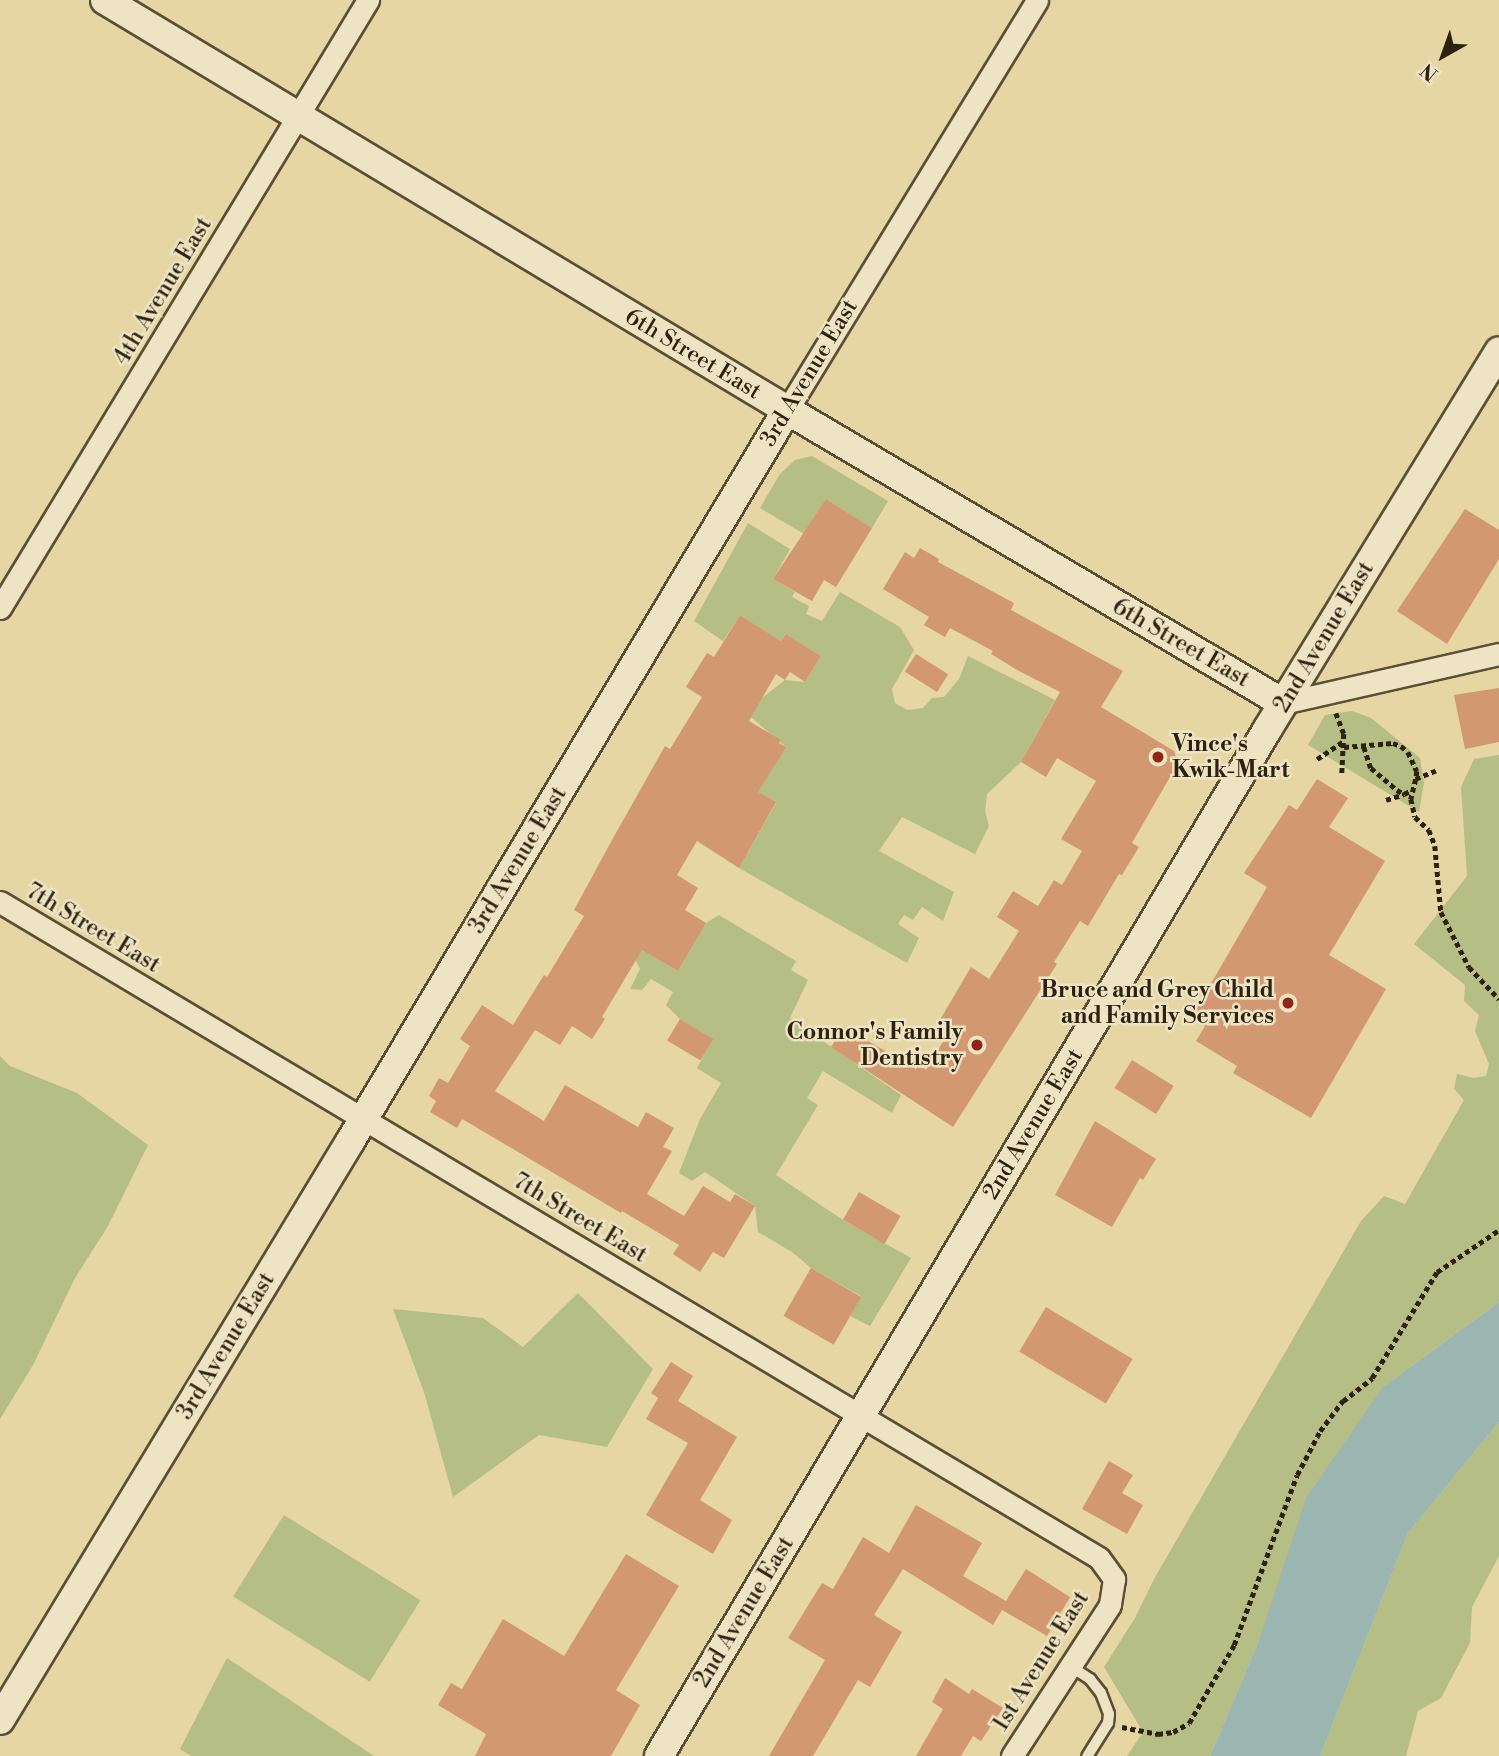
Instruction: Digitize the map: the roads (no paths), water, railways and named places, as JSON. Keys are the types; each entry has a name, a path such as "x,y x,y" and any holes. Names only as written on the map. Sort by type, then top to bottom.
{"main road":[{"name":"6th Street East","path":"105,0 787,410 1283,703"},
{"name":"2nd Avenue East","path":"659,1756 1283,703 1499,351"},
{"name":"3rd Avenue East","path":"0,1720 363,1120 787,410"}],"street":[{"name":"4th Avenue East","path":"0,608 368,0"},
{"name":"3rd Avenue East","path":"787,410 1037,0"},
{"path":"1283,703 1499,653"},
{"name":"7th Street East","path":"0,902 1099,1558 1114,1579 1114,1593"},
{"name":"1st Avenue East","path":"1012,1756 1110,1605 1114,1593"}],"lane":[{"path":"1070,1666 1090,1679 1101,1693 1110,1714 1108,1723 1087,1756"}],"water":[{"path":"1499,1302 1499,1422 1408,1533 1320,1756 1210,1756 1258,1643 1306,1498 1383,1387"}],"place":[{"name":"Vince's Kwik-Mart","path":"1158,757"},
{"name":"Bruce and Grey Child and Family Services","path":"1288,1003"},
{"name":"Connor's Family Dentistry","path":"977,1045"}]}
